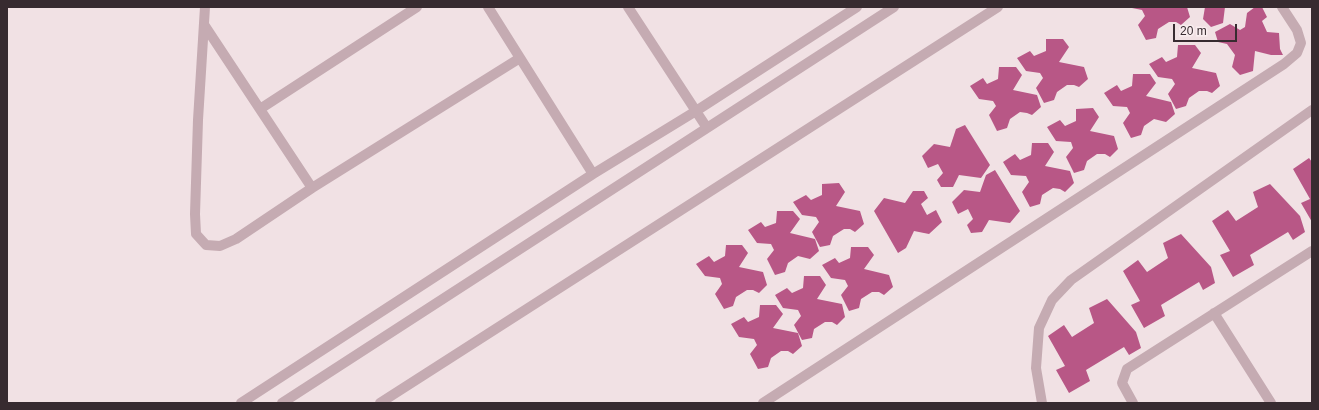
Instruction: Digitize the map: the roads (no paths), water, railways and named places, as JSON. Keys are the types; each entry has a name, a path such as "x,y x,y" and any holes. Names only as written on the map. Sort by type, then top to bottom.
{"street":[{"path":"260,109 417,7"},
{"path":"488,7 593,174"},
{"path":"628,7 707,128"},
{"path":"241,403 593,174 696,111 857,7"},
{"path":"282,403 894,7"},
{"path":"380,403 998,7"},
{"path":"763,403 1284,64 1297,53 1301,43 1298,30 1282,7"},
{"path":"206,8 198,120 195,214 196,234 206,245 220,246 236,239 312,188 520,58"},
{"path":"205,26 312,188"},
{"path":"1042,403 1036,368 1039,328 1052,300 1071,280 1312,110"},
{"path":"1132,403 1122,383 1126,369 1312,251"},
{"path":"1214,313 1271,403"}]}
